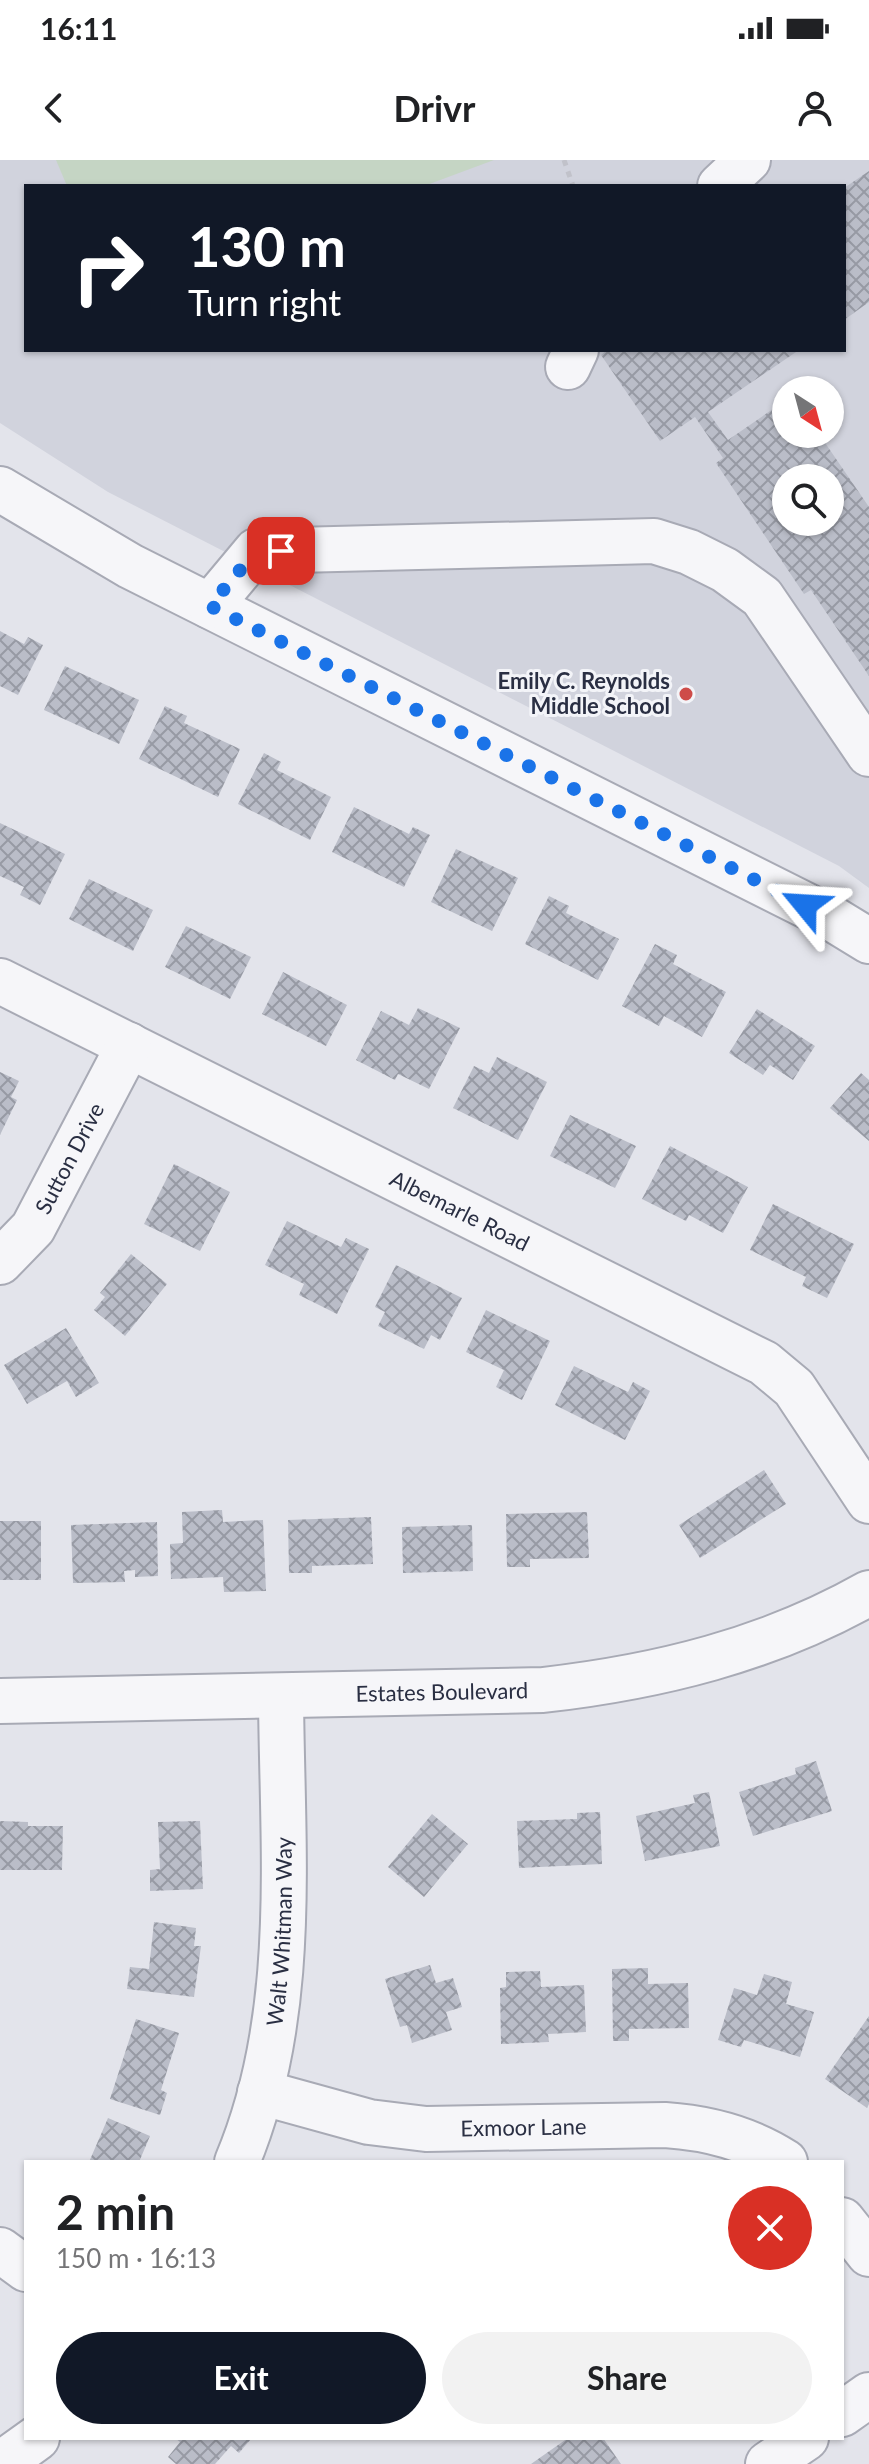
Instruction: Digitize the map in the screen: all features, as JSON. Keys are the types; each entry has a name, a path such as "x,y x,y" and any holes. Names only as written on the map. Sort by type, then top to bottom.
{"street":[{"path":"722,184 748,160"},
{"path":"0,489 130,566 833,919 869,941"},
{"path":"210,606 256,551 654,541 689,552 725,570 762,597 869,754"},
{"name":"Albemarle Road","path":"0,981 764,1363 794,1388 869,1501"},
{"name":"Sutton Drive","path":"0,1262 33,1228 129,1045"},
{"name":"Estates Boulevard","path":"0,1701 543,1690 611,1682 691,1665 768,1641 869,1593"},
{"name":"Walt Whitman Way","path":"238,2160 260,2092 275,2026 283,1956 281,1696"},
{"name":"Exmoor Lane","path":"260,2092 369,2122 426,2129 665,2125 700,2128 743,2139 781,2160"},
{"path":"844,2223 869,2254"},
{"path":"0,2250 24,2268"},
{"path":"844,2413 869,2395"},
{"path":"1,2464 34,2440"},
{"path":"768,2464 803,2440"}],"path":[{"path":"564,160 572,184"}],"shaded area":[{"name":"Emily C. Reynolds Middle School","path":"0,160 869,160 869,888 839,866 108,492 0,423"}],"green space":[{"path":"56,160 494,160 429,184 66,184"}],"building":[{"path":"869,171 869,302 846,319 846,187"},
{"path":"605,352 796,352 708,412 728,440 772,410 772,448 829,448 840,464 772,464 772,536 844,536 844,470 869,507 869,676 811,590 804,594 716,463 723,458 695,417 660,441 601,355"},
{"path":"0,631 24,644 28,637 43,645 18,695 0,686"},
{"path":"65,666 139,700 119,744 44,710"},
{"path":"165,706 187,716 184,723 240,749 218,797 139,759"},
{"path":"264,753 281,762 277,770 331,797 310,840 238,804"},
{"path":"354,807 409,834 413,827 430,835 404,887 332,852"},
{"path":"0,823 65,854 40,905 20,895 24,887 0,876"},
{"path":"456,849 518,878 492,931 431,902"},
{"path":"89,879 153,910 133,951 69,919"},
{"path":"549,896 569,906 566,913 619,939 598,980 525,944"},
{"path":"186,926 251,957 230,999 165,967"},
{"path":"655,944 677,955 673,964 726,992 702,1037 664,1016 659,1026 622,1006"},
{"path":"283,972 347,1005 326,1046 262,1014"},
{"path":"418,1008 460,1028 429,1089 398,1074 395,1080 356,1060 381,1011 409,1025"},
{"path":"757,1009 815,1046 793,1080 770,1065 763,1075 729,1053"},
{"path":"497,1057 547,1082 518,1140 453,1108 474,1066 489,1073"},
{"path":"0,1072 19,1081 11,1097 17,1100 0,1135"},
{"path":"861,1073 869,1080 869,1141 830,1108"},
{"path":"570,1115 636,1146 615,1188 550,1156"},
{"path":"670,1146 748,1187 723,1233 689,1215 686,1221 642,1199"},
{"path":"174,1164 230,1192 200,1251 144,1224"},
{"path":"773,1204 854,1244 827,1298 802,1286 806,1277 750,1250"},
{"path":"287,1221 341,1247 346,1238 369,1249 337,1314 299,1295 304,1284 265,1265"},
{"path":"131,1254 167,1284 125,1336 94,1310 105,1297 100,1293"},
{"path":"396,1265 462,1298 440,1340 431,1335 424,1349 378,1326 385,1312 375,1307"},
{"path":"486,1310 550,1341 522,1400 496,1387 504,1370 466,1352"},
{"path":"66,1328 99,1383 76,1397 67,1381 27,1404 4,1365"},
{"path":"574,1366 628,1392 633,1382 650,1391 625,1440 555,1405"},
{"path":"764,1470 786,1504 700,1558 679,1525"},
{"path":"222,1510 223,1522 263,1520 266,1591 224,1592 223,1577 171,1579 170,1544 183,1543 182,1512"},
{"path":"587,1512 589,1558 530,1559 530,1567 507,1567 506,1514"},
{"path":"371,1517 373,1564 312,1566 312,1573 289,1573 288,1520"},
{"path":"0,1521 41,1521 41,1580 0,1580"},
{"path":"157,1522 158,1576 135,1577 135,1570 124,1571 125,1582 73,1583 71,1525"},
{"path":"472,1525 473,1571 403,1573 402,1527"},
{"path":"816,1761 832,1811 753,1836 739,1792 796,1774 795,1768"},
{"path":"709,1792 720,1846 645,1861 636,1816 695,1803 693,1795"},
{"path":"600,1812 602,1864 519,1868 517,1821 577,1819 577,1813"},
{"path":"432,1814 468,1844 424,1897 388,1867"},
{"path":"0,1821 28,1822 28,1826 63,1826 62,1870 0,1870"},
{"path":"200,1821 203,1889 150,1891 150,1870 160,1869 158,1822"},
{"path":"154,1922 196,1928 194,1946 201,1946 194,1997 127,1989 130,1967 149,1969"},
{"path":"430,1965 436,1983 453,1978 462,2007 446,2012 452,2030 412,2043 407,2025 400,2027 385,1979"},
{"path":"648,1968 648,1984 688,1983 689,2028 629,2029 629,2041 613,2041 612,1969"},
{"path":"540,1971 541,1987 584,1985 586,2032 548,2034 549,2042 501,2044 500,1988 506,1987 506,1972"},
{"path":"764,1974 792,1982 786,2004 814,2012 800,2057 744,2040 741,2047 718,2040 734,1988 757,1995"},
{"path":"869,2016 869,2104 867,2108 825,2079"},
{"path":"136,2019 179,2033 161,2090 167,2093 160,2115 110,2099"},
{"path":"108,2118 150,2136 140,2160 90,2160"},
{"path":"178,2440 250,2440 239,2453 231,2446 215,2464 176,2464 168,2457 180,2442"},
{"path":"565,2440 604,2440 621,2464 531,2464"}],"place":[{"name":"Emily C. Reynolds Middle School","path":"686,694"}],"route":[{"path":"281,551 256,551 210,606 805,905"}]}
